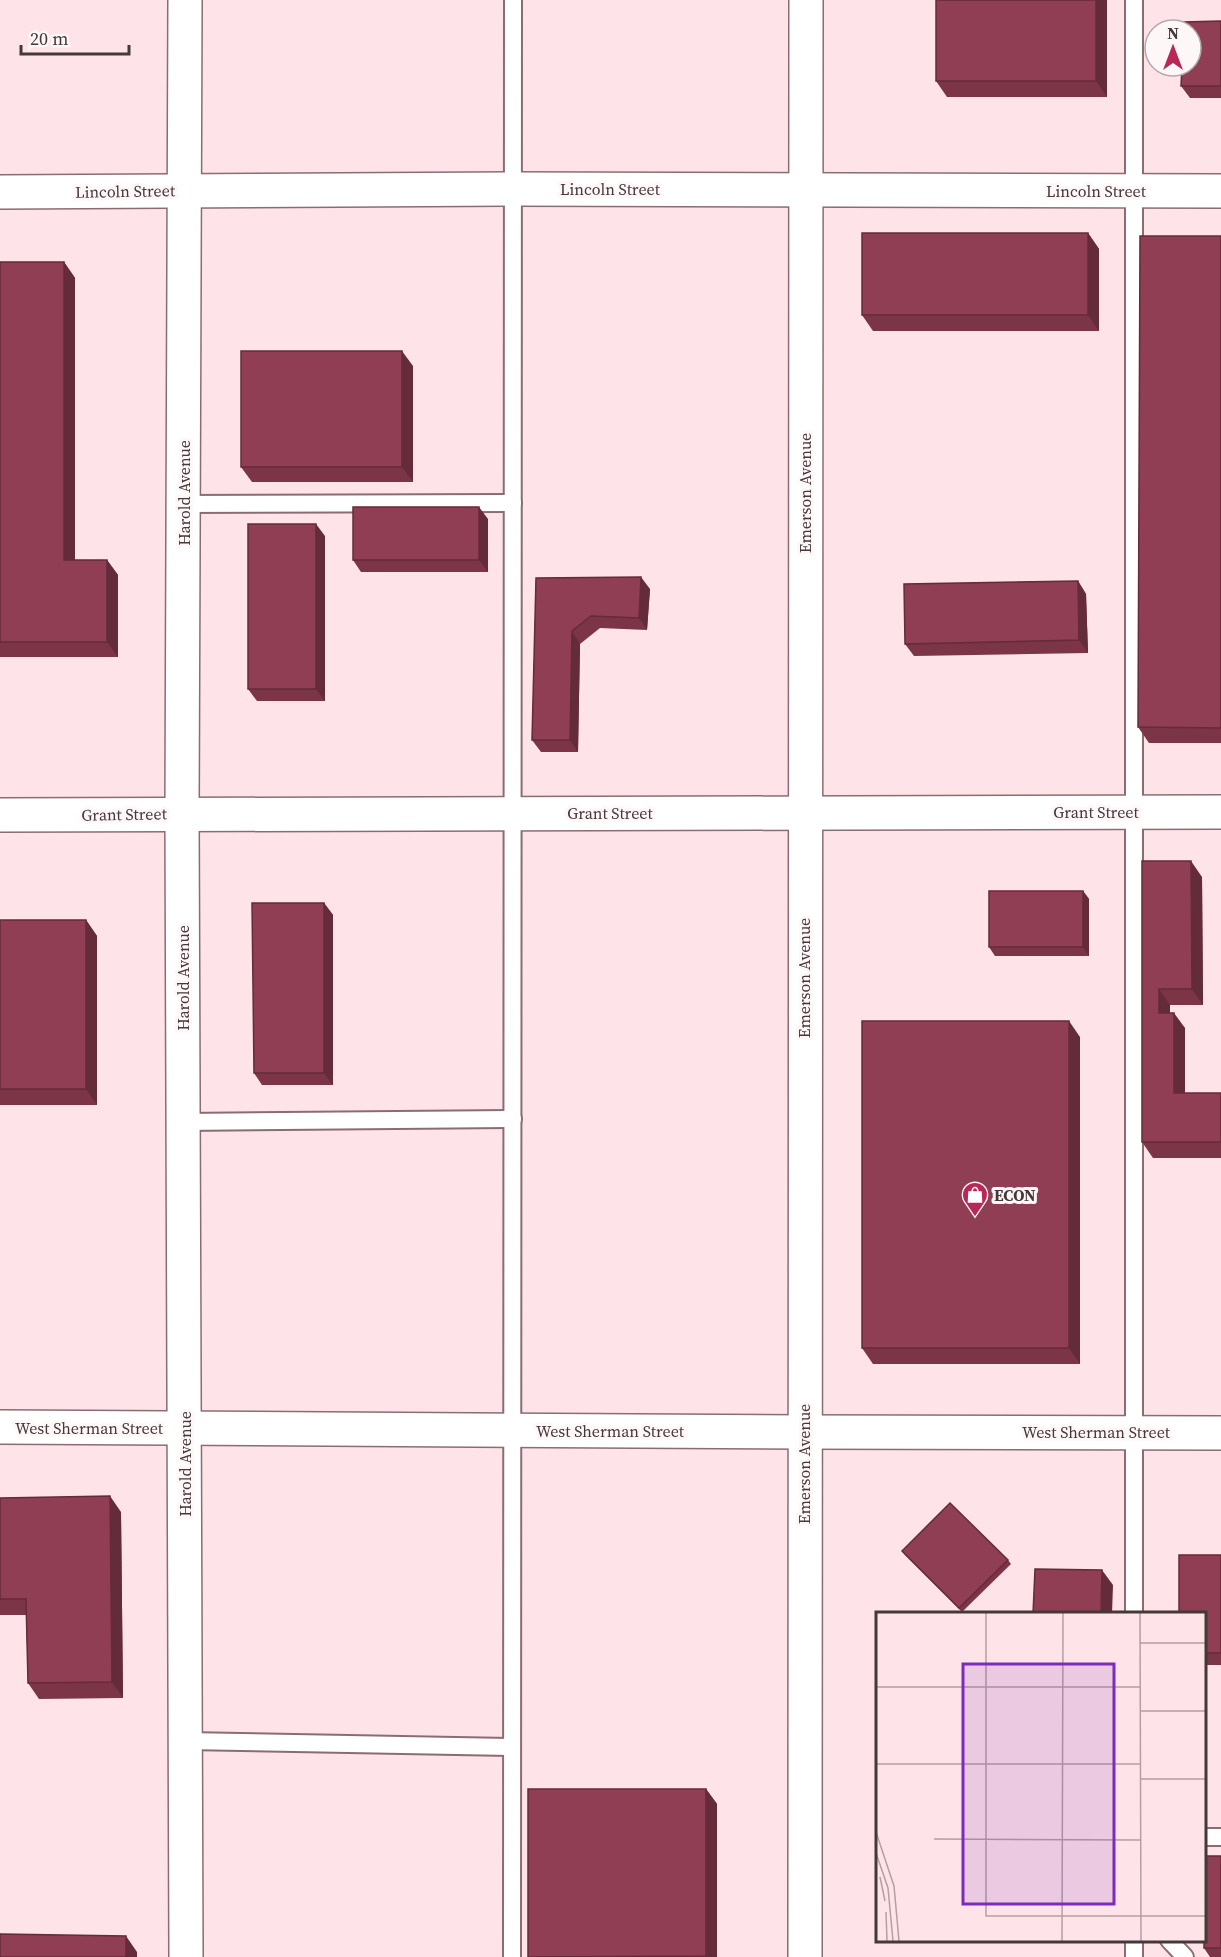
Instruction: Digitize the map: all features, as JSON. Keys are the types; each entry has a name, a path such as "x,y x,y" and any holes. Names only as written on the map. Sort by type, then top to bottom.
{"street":[{"name":"Harold Avenue","path":"185,0 182,813 186,1957"},
{"name":"Emerson Avenue","path":"805,1957 806,0"},
{"name":"Lincoln Street","path":"0,192 513,189 1221,191"},
{"name":"Grant Street","path":"0,815 1221,812"},
{"name":"West Sherman Street","path":"0,1427 1221,1432"}],"lane":[{"path":"512,1957 513,0"},
{"path":"1134,0 1134,1612"},
{"path":"184,504 513,503"},
{"path":"183,1122 513,1119"},
{"path":"185,1741 512,1747"},
{"path":"1170,1942 1185,1957"}],"building":[{"path":"936,0 1096,0 1096,81 936,81"},
{"path":"1203,21 1221,21 1221,86 1181,86 1181,78 1203,78"},
{"path":"862,233 1088,233 1088,315 862,315"},
{"path":"1140,236 1221,236 1221,728 1138,727"},
{"path":"0,262 64,262 64,560 107,560 107,642 0,642"},
{"path":"241,351 402,351 402,467 241,467"},
{"path":"353,507 479,507 479,560 353,560"},
{"path":"248,524 316,524 316,689 248,689"},
{"path":"641,577 639,618 591,616 572,631 570,740 532,740 536,578"},
{"path":"1078,581 1079,640 905,644 904,584"},
{"path":"1142,861 1191,861 1192,989 1159,989 1159,1013 1174,1013 1174,1093 1221,1093 1221,1142 1142,1142"},
{"path":"989,891 1083,891 1083,947 989,947"},
{"path":"252,903 324,903 324,1073 254,1073"},
{"path":"0,920 86,920 86,1089 0,1089"},
{"path":"862,1021 1069,1021 1069,1348 862,1348"},
{"path":"110,1496 112,1682 28,1683 26,1599 0,1599 0,1498"},
{"path":"950,1503 1008,1560 959,1608 902,1551"},
{"path":"1179,1555 1221,1555 1221,1653 1206,1653 1206,1612 1179,1612"},
{"path":"1035,1569 1102,1570 1101,1612 1033,1612"},
{"path":"528,1789 706,1789 706,1956 528,1957"},
{"path":"1206,1856 1221,1856 1221,1948 1204,1948 1204,1942 1206,1942"},
{"path":"0,1934 126,1936 126,1957 0,1957"}],"place":[{"name":"ECON","path":"975,1218"}]}
